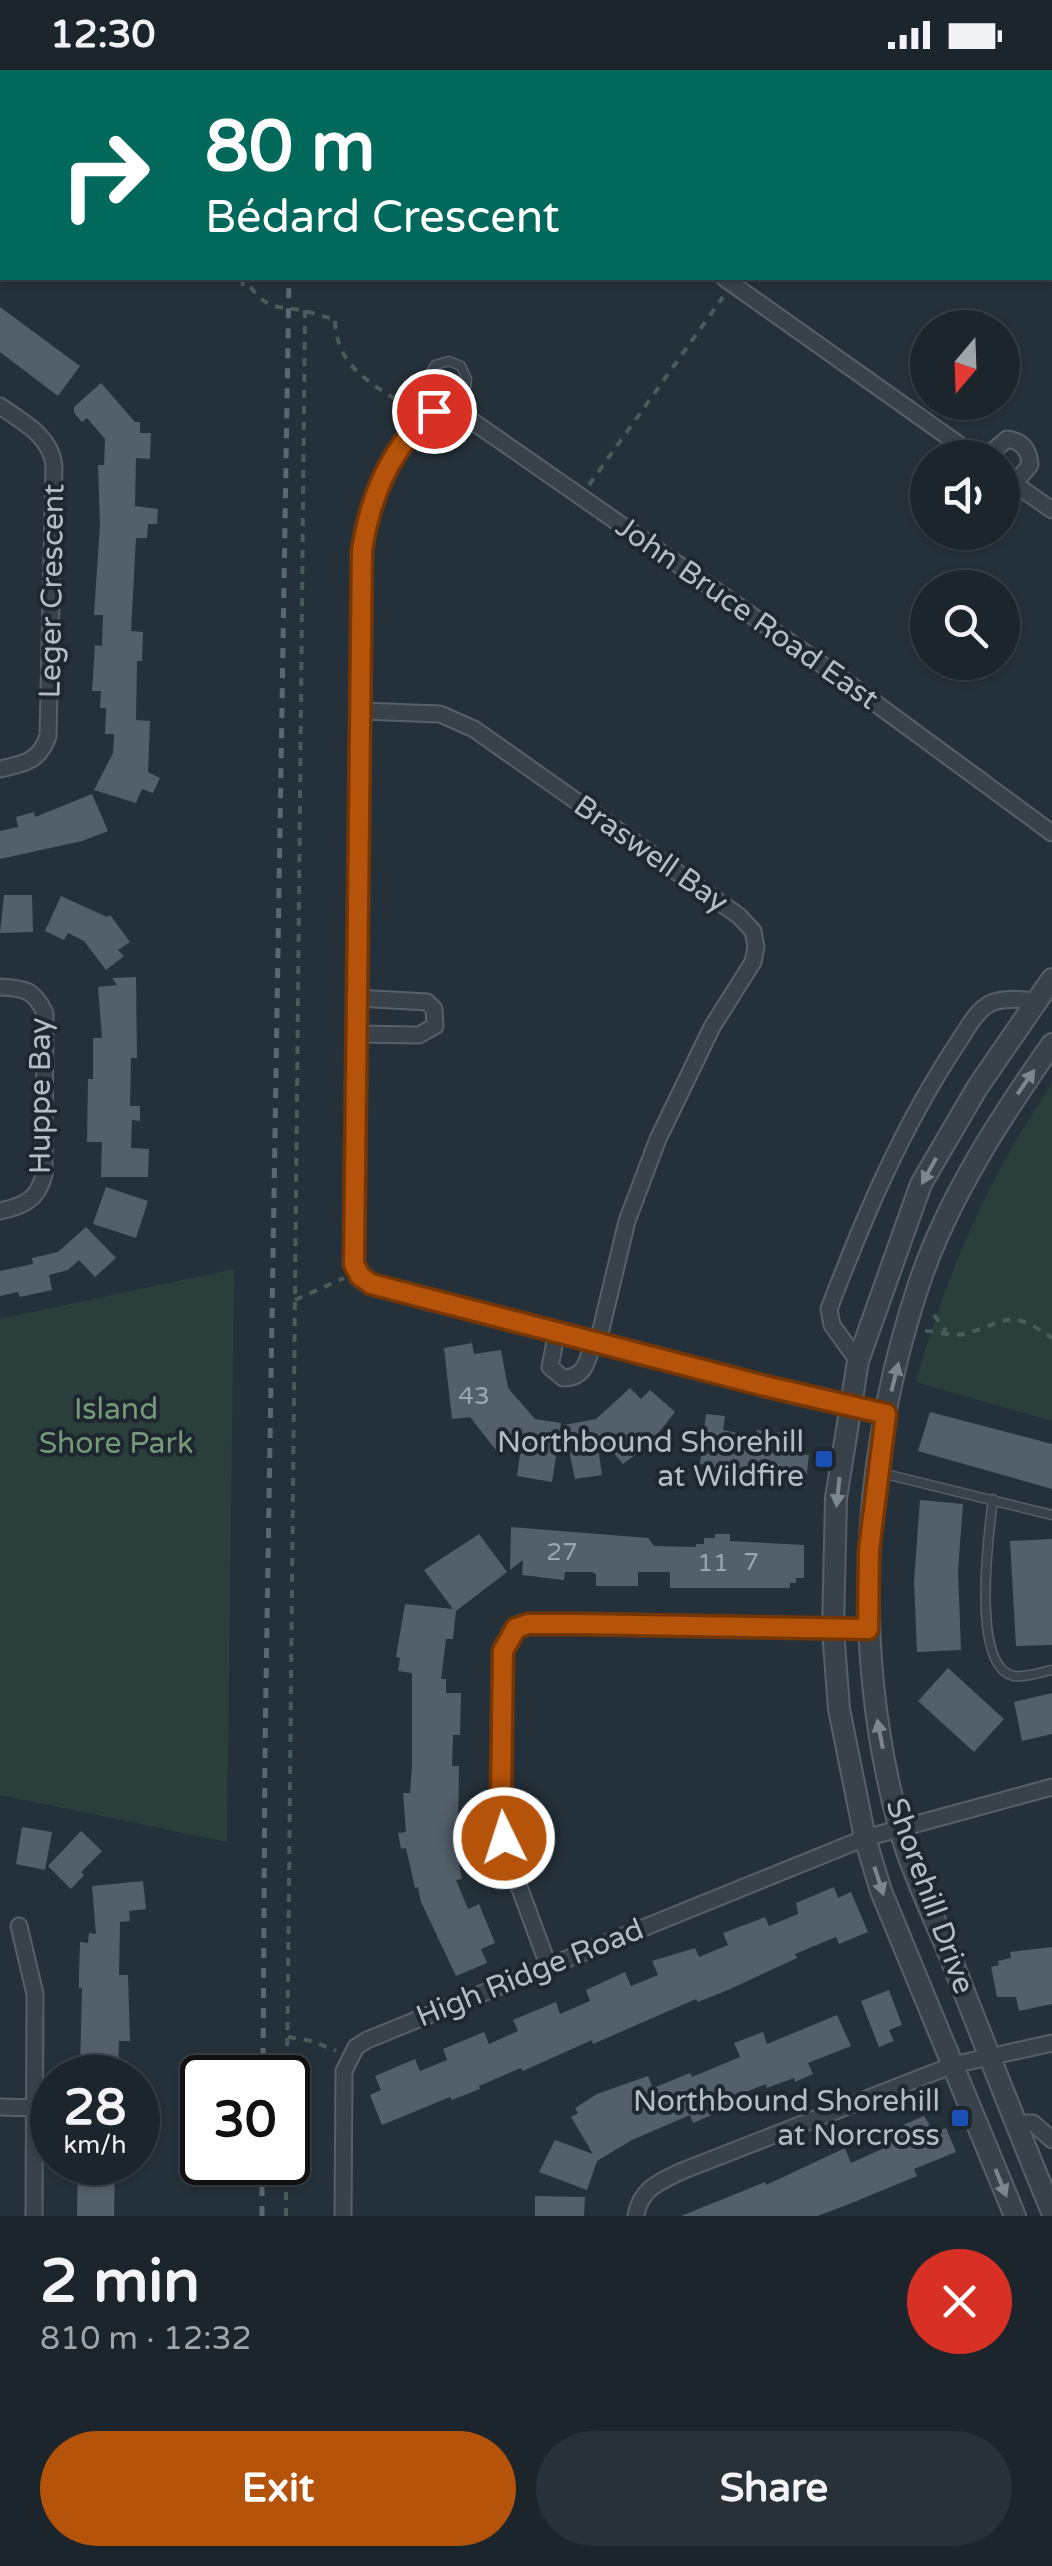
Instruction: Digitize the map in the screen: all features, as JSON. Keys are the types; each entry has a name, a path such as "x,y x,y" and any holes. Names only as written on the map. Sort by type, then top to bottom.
{"street":[{"path":"728,281 956,440"},
{"name":"Leger Crescent","path":"0,406 39,434 52,452 54,465 48,736 44,750 36,758 0,770"},
{"name":"John Bruce Road East","path":"429,415 446,410 462,414 838,675 1052,833"},
{"path":"429,415 384,473 369,508 362,550 354,1264 358,1273 371,1284 886,1414"},
{"path":"1020,444 1030,455 1030,465 1020,472"},
{"path":"1020,487 1052,510"},
{"name":"Braswell Bay","path":"361,711 440,714 474,729 739,916 753,931 753,962 712,1027 678,1092 652,1156 628,1222 596,1342"},
{"name":"Shorehill Drive","path":"1052,980 977,1088 921,1184 858,1361 836,1498 833,1630 839,1709 865,1838 881,1891 971,2061 1015,2123 1052,2212"},
{"name":"Huppe Bay","path":"0,988 21,988 35,994 45,1013 44,1175 40,1191 30,1201 0,1211"},
{"path":"357,1034 419,1035 434,1026 436,1017 427,1002 358,998"},
{"path":"858,1361 832,1326 829,1310 874,1194 914,1115 974,1018 990,1003 1038,1000"},
{"name":"Shorehill Drive","path":"1015,2216 899,1828 876,1712 868,1629 869,1550 886,1414 920,1280 957,1197 1008,1108 1052,1044"},
{"path":"557,1331 550,1367 564,1378 572,1378 586,1367 596,1342"},
{"path":"548,1965 510,1862 502,1821 503,1651 516,1628 528,1624 578,1624 868,1629"},
{"name":"High Ridge Road","path":"351,2057 356,2047 367,2040 865,1838 1052,1787"},
{"path":"19,1926 35,1994 35,2055"},
{"path":"636,2216 641,2196 660,2182 971,2061 1052,2043"},
{"path":"343,2216 344,2071 351,2057"},
{"path":"0,2107 30,2108"},
{"path":"1015,2123 1033,2123 1052,2140"},
{"path":"34,2185 34,2216"}],"lane":[{"path":"429,415 428,378 435,365 449,361 461,366 467,379 462,414"},
{"path":"876,1472 1052,1515"},
{"path":"993,1499 985,1573 992,1654 1006,1672 1015,1676 1052,1670"}],"path":[{"path":"242,280 243,286 250,286 264,303 277,309 306,310 335,318 340,354 354,370 429,415"},
{"path":"580,496 728,281"},
{"path":"288,2055 306,310"},
{"path":"295,1300 358,1273"},
{"path":"934,1315 946,1330 956,1335 1002,1319 1021,1320 1052,1338"},
{"path":"907,1331 946,1330"},
{"path":"288,2037 312,2041 351,2057"},
{"path":"286,2185 286,2216"}],"green space":[{"path":"1052,1084 1052,1421 916,1382 971,1227 1008,1154"},
{"name":"Island Shore Park","path":"234,1269 227,1842 0,1795 0,1319"}],"building":[{"path":"0,307 80,366 58,396 0,352"},
{"path":"101,383 135,422 140,422 140,433 151,433 150,459 136,458 135,506 158,509 157,524 148,524 147,538 136,538 131,631 143,632 142,661 137,661 136,720 150,721 148,772 160,778 153,793 142,789 136,803 94,790 113,753 114,734 105,734 106,708 100,708 101,691 92,691 95,645 102,646 103,615 94,615 100,524 98,465 104,465 105,439 87,418 82,422 74,407"},
{"path":"92,794 108,831 82,841 0,859 0,831 18,827 16,817 34,812 35,817"},
{"path":"4,895 32,895 33,932 0,933"},
{"path":"61,896 110,915 130,942 118,950 124,956 106,970 84,941 68,933 64,940 45,931"},
{"path":"136,977 137,1058 131,1058 130,1106 140,1106 140,1121 132,1120 131,1148 149,1149 148,1177 101,1177 102,1142 87,1142 93,1038 102,1038 98,987 117,985 112,978"},
{"path":"106,1187 148,1201 136,1238 93,1224"},
{"path":"86,1227 116,1258 95,1277 79,1260 68,1270 49,1275 52,1290 20,1297 18,1292 0,1296 0,1271 33,1264 32,1258 58,1252"},
{"path":"472,1343 474,1354 501,1350 508,1388 535,1419 561,1423 552,1482 517,1476 523,1433 499,1454 470,1417 452,1419 444,1348"},
{"path":"630,1388 641,1399 650,1390 675,1412 649,1445 623,1464 596,1433 602,1475 575,1479 564,1425 596,1419"},
{"path":"930,1412 1052,1444 1052,1489 918,1451"},
{"path":"706,1414 725,1416 723,1430 756,1437 757,1430 800,1435 798,1454 809,1455 805,1488 700,1464"},
{"path":"920,1500 963,1504 958,1570 961,1650 917,1652 914,1581"},
{"path":"511,1527 648,1538 654,1546 696,1547 704,1544 704,1538 715,1538 715,1534 730,1534 730,1541 804,1545 804,1578 796,1578 790,1588 670,1588 670,1572 638,1572 638,1586 596,1586 596,1574 592,1572 565,1572 564,1580 522,1575 523,1560 510,1570"},
{"path":"479,1534 507,1572 456,1611 453,1639 446,1639 441,1679 446,1679 446,1693 461,1693 460,1735 453,1735 452,1766 459,1766 458,1837 462,1837 464,1854 457,1855 462,1879 456,1880 468,1909 479,1904 495,1943 481,1949 487,1963 456,1976 421,1902 418,1887 415,1888 406,1848 401,1849 398,1833 406,1832 403,1793 410,1793 412,1767 412,1673 398,1671 400,1658 396,1657 405,1604 453,1609 424,1570"},
{"path":"1052,1539 1052,1645 1016,1646 1010,1541"},
{"path":"948,1668 1004,1719 974,1752 918,1701"},
{"path":"1052,1693 1052,1734 1022,1741 1014,1702"},
{"path":"22,1827 52,1832 45,1870 16,1864"},
{"path":"81,1831 102,1851 71,1889 48,1866"},
{"path":"143,1881 146,1909 129,1911 130,1921 120,1922 119,1975 128,1975 130,2041 119,2041 119,2055 80,2055 80,1942 88,1943 89,1933 96,1934 92,1886"},
{"path":"834,1887 838,1898 851,1892 868,1932 839,1944 836,1937 728,1990 698,2002 696,1999 593,2044 592,2040 479,2086 480,2089 382,2125 370,2095 381,2090 375,2076 415,2059 420,2071 447,2060 443,2049 484,2032 489,2044 518,2031 513,2020 556,2002 560,2014 590,2001 586,1990 625,1972 631,1986 658,1975 652,1961 695,1948 699,1957 728,1945 723,1933 765,1917 769,1926 798,1914 796,1903"},
{"path":"1052,1947 1052,2004 1019,2011 1016,1997 997,1997 991,1967 1011,1958 1010,1952"},
{"path":"889,1990 902,2025 889,2030 894,2041 879,2047 861,2001"},
{"path":"837,2015 851,2046 808,2063 813,2074 767,2088 766,2084 733,2097 736,2105 693,2123 690,2115 632,2140 597,2161 587,2190 539,2172 555,2140 593,2154 571,2117 578,2113 575,2108 597,2094 648,2076 653,2088 690,2073 692,2077 740,2057 734,2043 763,2032 767,2044"},
{"path":"924,2116 934,2132 946,2128 956,2152 914,2169 917,2176 847,2205 817,2216 681,2216 765,2182 766,2185 845,2148 851,2163 884,2148 879,2135"},
{"path":"78,2185 115,2185 114,2216 77,2216"},
{"path":"535,2196 585,2197 584,2216 535,2216"}],"railway":[{"path":"263,2055 289,280"},
{"path":"262,2185 262,2216"}],"place":[{"name":"Northbound Shorehill at Wildfire","path":"824,1459"},
{"name":"Northbound Shorehill at Norcross","path":"960,2118"}],"route":[{"path":"434,411 384,473 369,508 362,550 354,1264 360,1276 371,1284 886,1414 869,1550 868,1629 578,1624 528,1624 516,1628 503,1651 504,1838"}]}
